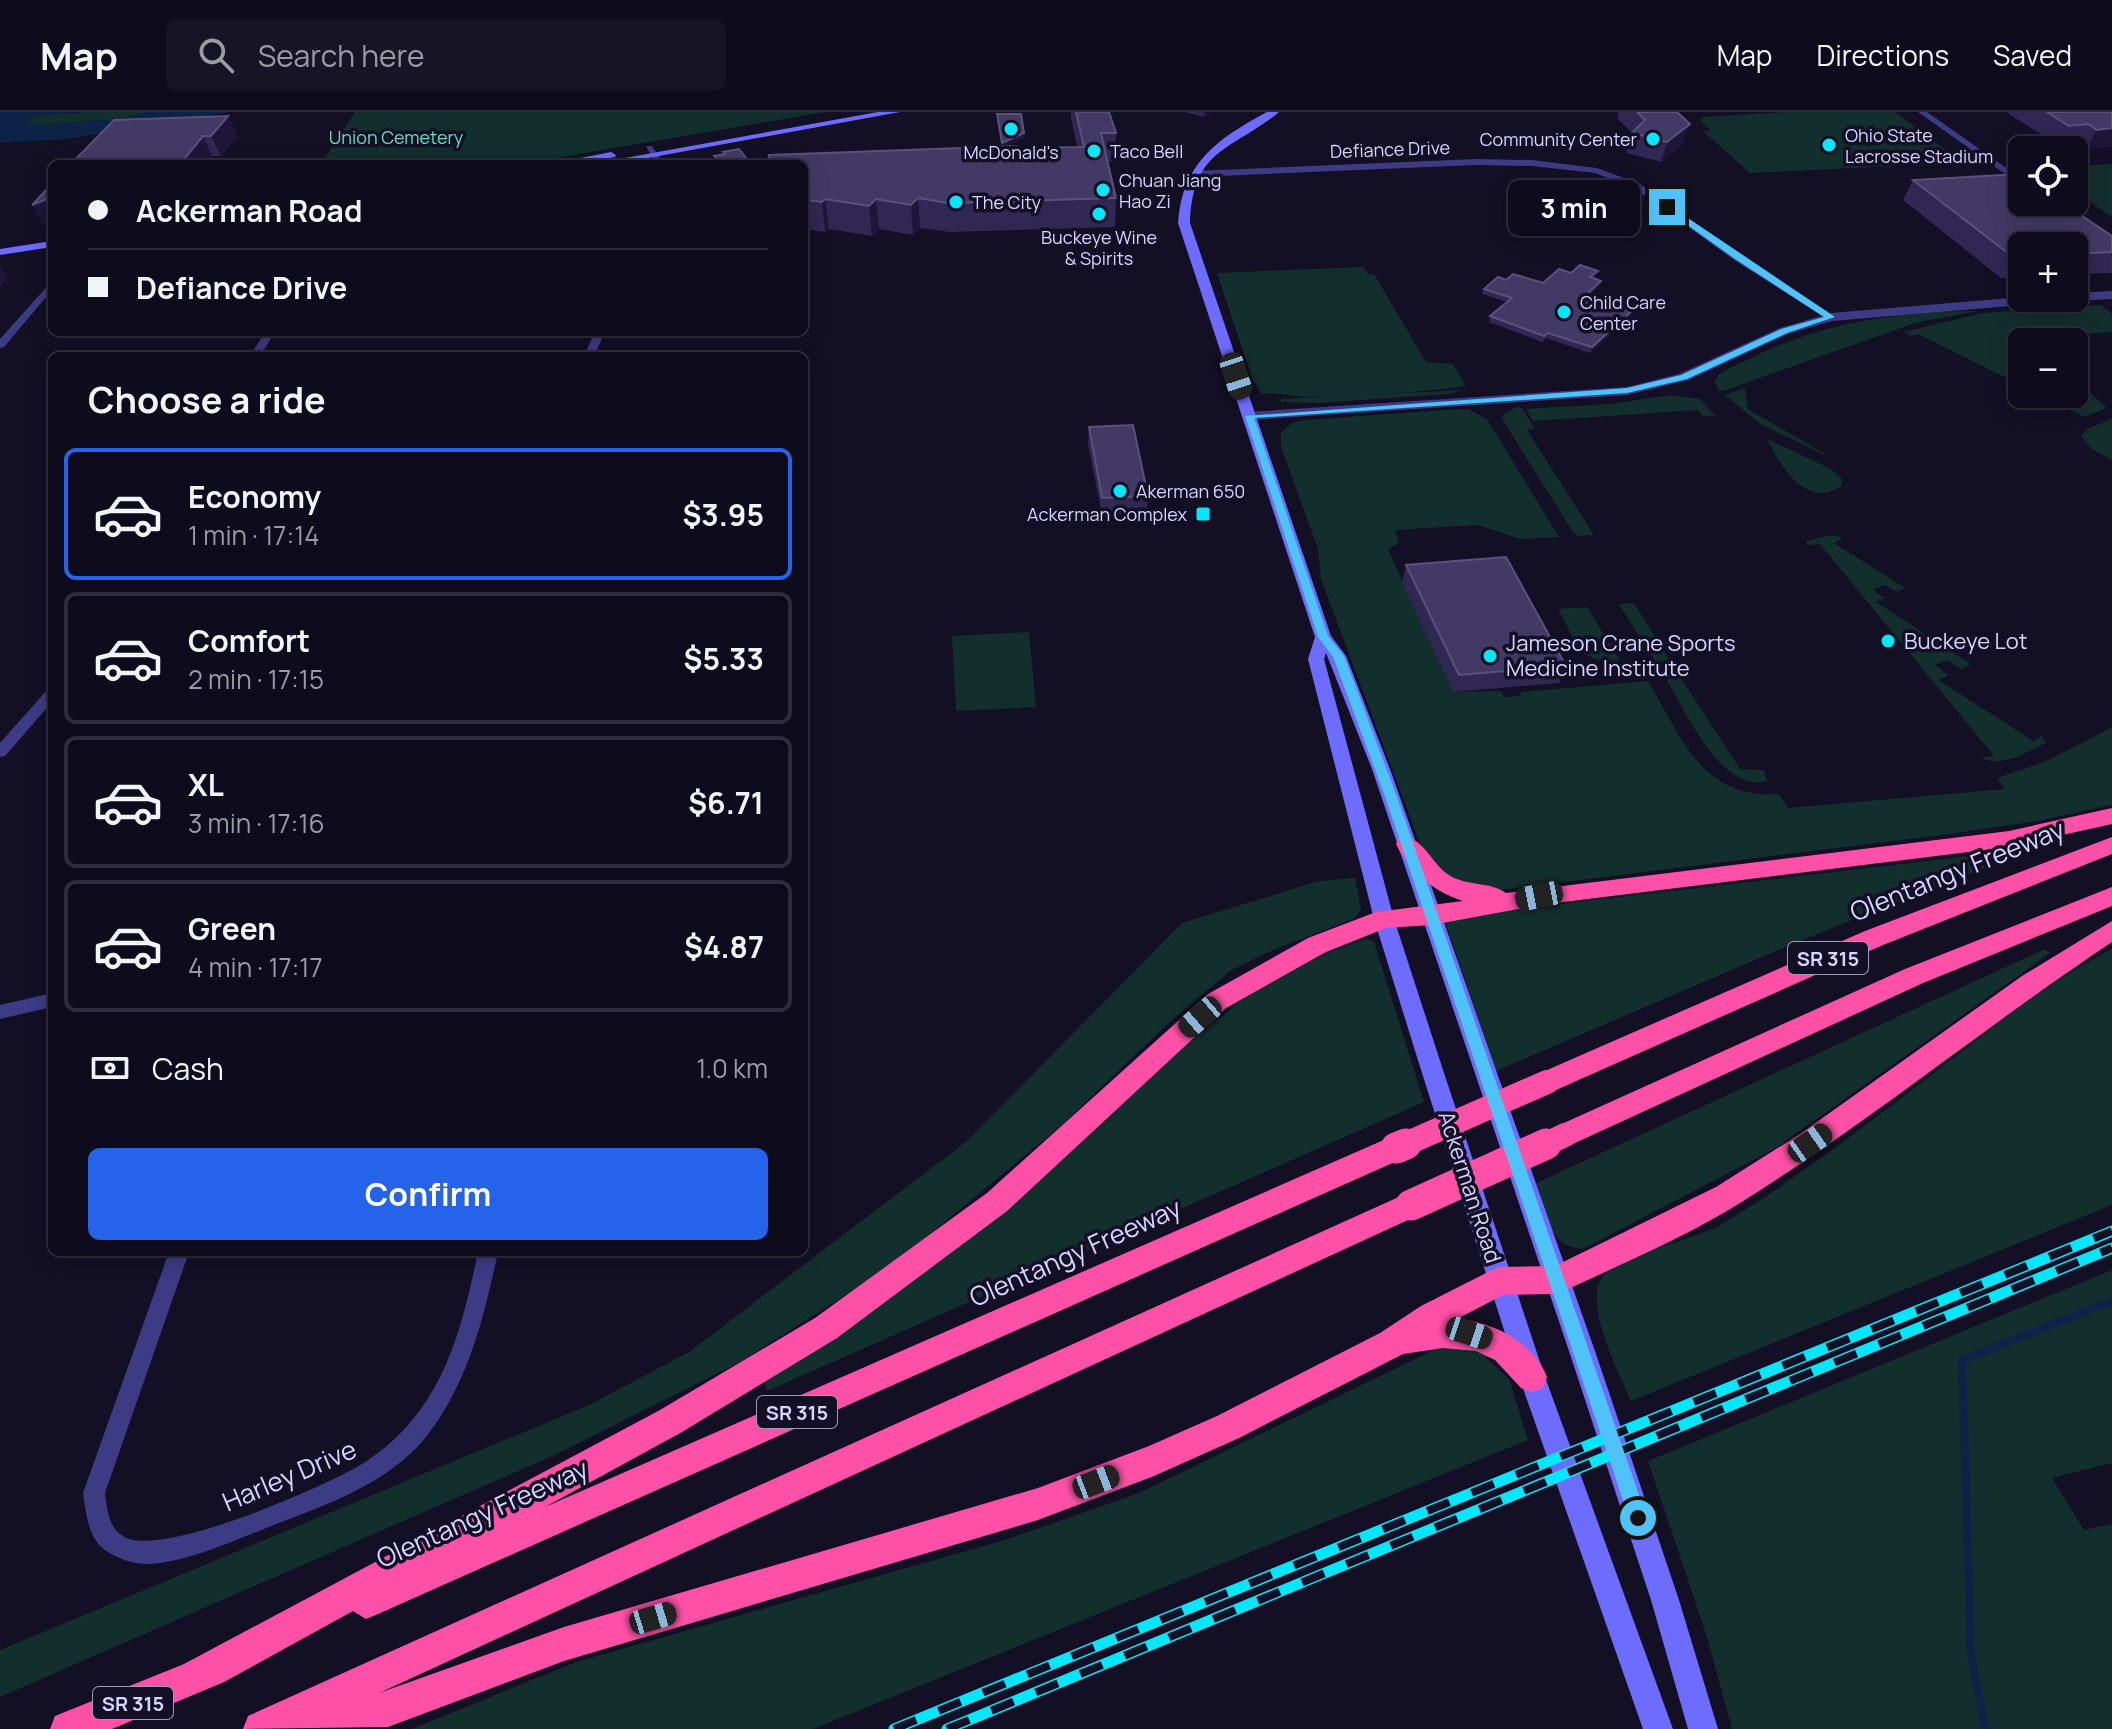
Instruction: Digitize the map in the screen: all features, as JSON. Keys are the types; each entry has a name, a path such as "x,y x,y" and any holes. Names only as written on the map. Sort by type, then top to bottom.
{"highway":[{"path":"197,1676 671,1421 826,1328 997,1202 1217,1001 1317,945 1384,919 1432,916 1539,896 2009,839 2112,816"},
{"path":"1407,844 1437,882 1458,891 1498,897 1539,896"},
{"name":"Olentangy Freeway","path":"68,1729 197,1676 1874,938 2112,845"},
{"name":"SR 315","path":"261,1729 1914,976 2112,896"},
{"path":"309,1729 388,1709 564,1644 1038,1504 1154,1460 1228,1427 1391,1344 1432,1316 1500,1281 1556,1280 1636,1243 1777,1165 2031,983 2112,930"},
{"path":"1391,1344 1442,1332 1469,1333 1493,1341 1518,1358 1532,1377"}],"main road":[{"path":"599,160 654,155 854,112"},
{"path":"622,160 895,112"},
{"name":"Ackerman Road","path":"1274,112 1227,140 1195,174 1183,201 1184,223 1323,637 1338,656 1432,916 1665,1600 1703,1729"},
{"path":"0,252 48,245"},
{"path":"0,260 48,253"},
{"name":"Ackerman Road","path":"1323,637 1316,659 1384,919 1532,1377 1658,1729"}],"street":[{"path":"1922,112 2008,173"},
{"name":"Defiance Drive","path":"1195,174 1476,162 1532,163 1597,171 1637,186 1737,258 1831,317"},
{"path":"0,345 48,289"},
{"path":"2088,296 2112,295"},
{"path":"1249,416 1627,391 1684,377 1784,331 1831,317 2008,301"},
{"path":"0,752 48,698"},
{"path":"31,717 48,716"},
{"path":"0,1012 48,1001"},
{"name":"Harley Drive","path":"178,1256 94,1493 94,1515 104,1532 118,1546 138,1554 184,1550 359,1478 386,1463 408,1441 443,1391 462,1352 487,1256"}],"green space":[{"path":"146,112 118,119 35,126 26,119 38,115"},
{"name":"Union Cemetery","path":"355,112 824,112 545,160 324,160"},
{"name":"Ohio State Lacrosse Stadium","path":"1787,112 1895,112 1957,158 1954,163 1750,173 1704,132 1710,130 1700,120 1703,117"},
{"path":"2112,164 2112,217 2088,201 2088,165"},
{"path":"1363,267 1368,274 1374,274 1426,362 1453,364 1466,386 1349,396 1262,394 1252,378 1217,273"},
{"path":"2101,305 2112,314 2112,332 2088,334 2088,328 2008,328 2008,379 1918,334 1911,336 1903,332 1983,313 2088,312 2088,306"},
{"path":"1978,311 1915,323 1723,391 1719,391 1715,383 1722,372 1730,368 1770,349 1828,329 1887,317"},
{"path":"1745,388 1748,409 1832,458 1760,424 1725,395"},
{"path":"1463,390 1450,394 1317,403 1280,402 1282,399"},
{"path":"2088,391 2107,408 2084,417 2066,408 2088,408"},
{"path":"1671,395 1700,399 1715,416 1703,416 1698,410 1533,421 1526,409 1610,404"},
{"path":"1518,407 1523,409 1534,428 1527,430 1594,535 1578,536 1573,532 1502,419 1504,413"},
{"path":"1470,410 1487,419 1559,537 1520,539 1478,525 1395,530 1399,543 1388,549 1453,692 1501,691 1504,697 1521,696 1520,692 1648,681 1684,743 1712,775 1730,786 1752,793 1779,794 1788,808 2005,789 1997,778 2047,761 2112,727 2112,805 2037,821 1942,835 1491,891 1476,891 1436,869 1419,841 1321,579 1318,549 1281,447 1281,432 1294,422 1306,420"},
{"path":"2112,419 2112,460 2092,449 2081,436 2089,428"},
{"path":"1767,439 1831,469 1842,479 1841,486 1828,492 1806,489 1787,472"},
{"path":"1832,535 1843,538 1834,543 1905,588 1897,592 1885,585 1873,590 1884,598 1876,602 1971,664 1961,669 1947,660 1935,665 1948,675 1939,680 2033,741 2042,736 2046,743 2005,760 1980,758 1994,756 1820,544 1807,545 1806,541"},
{"path":"1634,603 1678,674 1664,675 1619,604"},
{"path":"1587,607 1618,661 1594,658 1579,648 1558,609"},
{"path":"1029,632 1036,707 956,711 952,636"},
{"path":"1681,678 1740,769 1764,770 1767,781 1750,782 1720,763 1695,729 1666,679"},
{"path":"2011,851 2017,855 1797,942 1496,1071 1446,924 1450,917"},
{"path":"1355,878 1361,909 1355,918 1268,952 1230,971 1162,1029 1064,1123 917,1245 862,1285 740,1362 557,1454 0,1697 0,1650 589,1405 689,1352 967,1141 1182,923 1319,881"},
{"path":"1368,939 1374,942 1424,1102 767,1391 763,1380 1250,994 1322,956"},
{"path":"2045,949 2050,953 1776,1148 1583,1249 1571,1247 1555,1235 1536,1183"},
{"path":"2112,949 2112,1205 1631,1401 1600,1324 1597,1293 1600,1281 1608,1272 1637,1256 1711,1230 1757,1202 1852,1135 2042,992"},
{"path":"2112,1270 2112,1463 2052,1478 2084,1530 2112,1524 2112,1729 1732,1729 1707,1637 1648,1461"},
{"path":"1444,1341 1487,1349 1486,1358 1509,1379 1528,1440 813,1729 412,1729 576,1662 1005,1540 1139,1493 1436,1349"}],"water":[{"path":"0,112 86,112 30,116 26,120 35,126 118,119 146,112 229,112 67,139 0,143"}],"building":[{"path":"1076,112 1109,112 1116,133 1101,133 1116,198 948,203 918,198 911,205 876,199 869,206 825,199 822,202 808,200 808,160 768,160 769,155 1017,146 1084,147"},
{"path":"1637,112 1677,112 1690,124 1667,142 1632,133 1645,120"},
{"path":"2047,112 2112,112 2112,128 2097,130 2088,124 2069,126"},
{"name":"McDonald's","path":"997,114 1021,114 1024,133 1002,143"},
{"path":"228,116 211,136 203,136 183,160 75,160 114,120"},
{"path":"739,149 748,160 718,160 714,156 725,154 723,152"},
{"path":"2008,175 2008,216 2082,216 2112,236 2112,252 2088,253 2088,232 2008,232 2008,253 1913,180"},
{"path":"48,188 48,199 32,205"},
{"name":"Child Care Center","path":"1580,265 1598,271 1590,277 1601,281 1585,296 1631,312 1592,347 1548,333 1544,336 1490,316 1512,298 1484,289 1498,277 1506,280 1513,274 1543,283 1559,269 1571,273"},
{"name":"Akerman 650","path":"1133,425 1148,496 1102,498 1089,427"},
{"name":"Jameson Crane Sports Medicine Institute","path":"1506,557 1566,666 1459,675 1406,565"}],"waterway":[{"path":"1985,1729 1971,1656 1962,1360 2112,1301"}],"railway":[{"path":"894,1729 2112,1231"},
{"path":"947,1729 2112,1248"}],"place":[{"name":"McDonald's","path":"1011,129"},
{"name":"Community Center","path":"1653,139"},
{"name":"Ohio State Lacrosse Stadium","path":"1829,145"},
{"name":"Taco Bell","path":"1094,151"},
{"name":"Chuan Jiang Hao Zi","path":"1103,190"},
{"name":"The City","path":"956,202"},
{"name":"Buckeye Wine & Spirits","path":"1099,214"},
{"name":"Child Care Center","path":"1564,312"},
{"name":"Akerman 650","path":"1120,491"},
{"name":"Ackerman Complex","path":"1203,514"},
{"name":"Buckeye Lot","path":"1888,641"},
{"name":"Jameson Crane Sports Medicine Institute","path":"1490,656"}],"route":[{"path":"1638,1518 1390,794 1338,656 1323,637 1249,416 1627,391 1684,377 1784,331 1831,317 1737,258 1667,207"}]}
